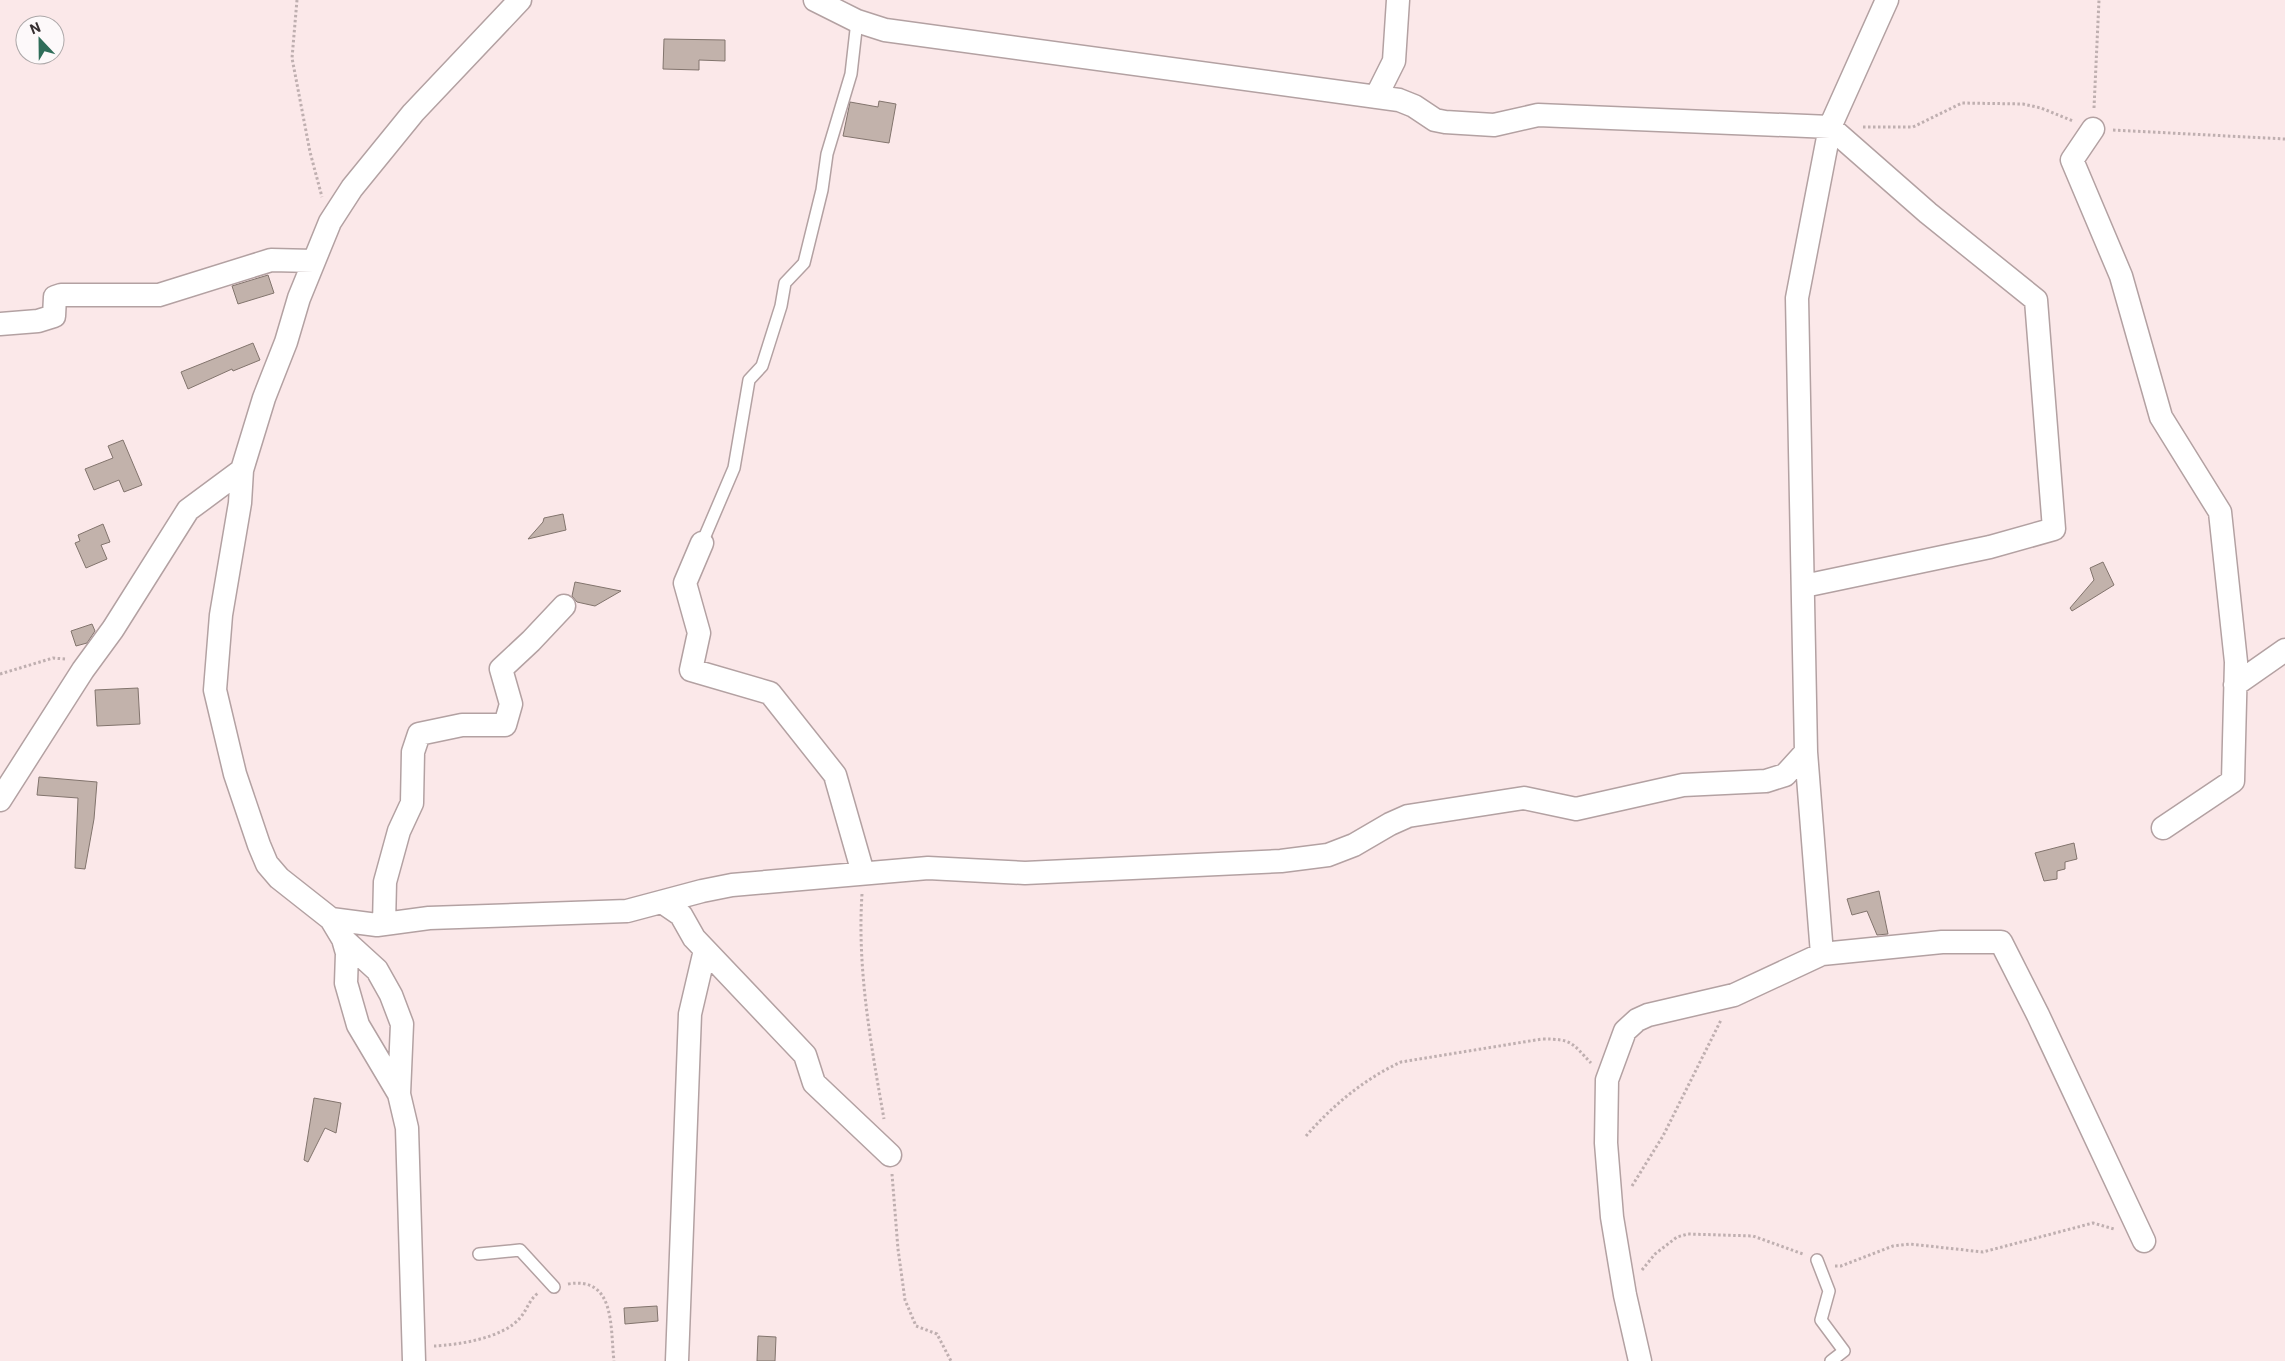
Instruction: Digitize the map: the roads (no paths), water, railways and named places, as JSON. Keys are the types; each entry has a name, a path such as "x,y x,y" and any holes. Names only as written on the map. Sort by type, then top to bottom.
{"street":[{"path":"399,1094 358,1025 346,983 347,952 343,939 331,919 279,878 267,864 236,774 215,690 221,616 240,502 242,470 264,398 286,342 298,298 330,222 352,188 413,114 520,0"},
{"path":"815,0 857,21 885,30 1376,97 1406,102 1435,120 1482,125 1501,124 1538,115 1830,127 1928,213 2036,300 2054,529 1990,547 1804,586"},
{"path":"1376,97 1394,61 1398,0"},
{"path":"1822,954 1806,752 1797,298 1830,127 1887,0"},
{"path":"2093,129 2072,160 2122,276 2160,417 2220,512 2236,662 2233,781 2163,828"},
{"path":"0,324 38,320 54,316 55,297 61,294 159,295 271,260 314,261"},
{"path":"0,800 83,670 113,629 188,510 242,470"},
{"path":"702,543 685,584 698,633 691,670 770,693 835,775 863,874"},
{"path":"384,924 385,882 399,830 412,803 412,752 419,734 462,725 505,725 512,704 501,669 564,606"},
{"path":"2235,685 2285,650"},
{"path":"331,919 377,925 429,918 627,911 732,885 928,868 1025,873 1281,861 1328,855 1354,845 1408,816 1524,798 1576,809 1683,786 1766,781 1785,775 1806,752"},
{"path":"662,902 681,915 694,938 805,1055 814,1083 890,1155"},
{"path":"343,939 377,970 392,995 402,1024 399,1094 406,1128 414,1354"},
{"path":"1640,1361 1625,1295 1612,1217 1606,1143 1607,1080 1626,1031 1637,1020 1667,1010 1734,995 1822,954 1942,942 2000,942 2038,1015 2144,1241"},
{"path":"677,1361 690,1014 705,950"}],"lane":[{"path":"702,543 734,468 749,380 762,366 781,306 785,283 804,263 817,215 827,154 851,74 857,21"},
{"path":"479,1254 520,1250 554,1287"},
{"path":"1817,1260 1829,1291 1821,1320 1844,1351 1831,1361"}]}
